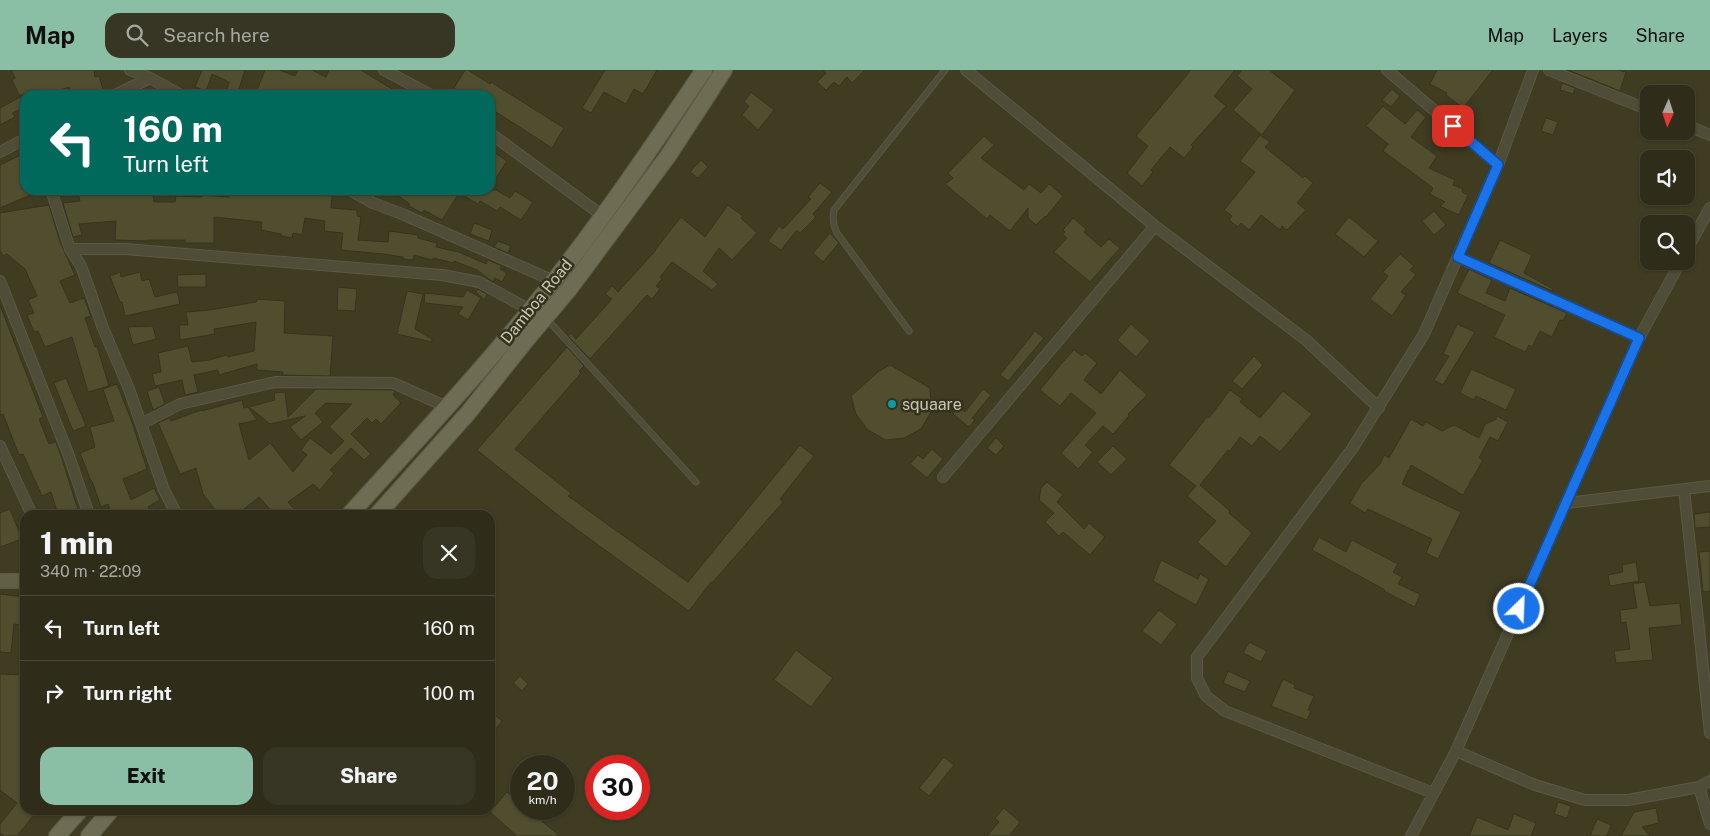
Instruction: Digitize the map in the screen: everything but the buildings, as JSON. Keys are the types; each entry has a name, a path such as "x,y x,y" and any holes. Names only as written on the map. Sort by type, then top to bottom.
{"main road":[{"name":"Damboa Road","path":"354,510 447,407 554,281 603,216 704,70"},
{"name":"Damboa Road","path":"381,510 468,413 570,288 668,156 724,70"},
{"path":"57,836 76,815"},
{"path":"89,836 107,815"}],"street":[{"path":"130,70 172,90"},
{"path":"384,70 422,90"},
{"path":"966,70 1155,226 1306,340 1379,408"},
{"path":"1387,70 1498,165"},
{"path":"1433,793 1225,711 1206,696 1197,678 1198,657 1352,449 1424,334 1498,165 1533,70"},
{"path":"1550,70 1640,106"},
{"path":"125,90 150,78"},
{"path":"1695,129 1710,135"},
{"path":"495,137 603,216"},
{"path":"0,152 20,142"},
{"path":"53,195 70,249 81,266 164,490 174,510"},
{"path":"359,195 373,203 554,281"},
{"path":"1695,235 1710,208"},
{"path":"942,477 1155,226"},
{"path":"70,249 125,249 442,275 479,282 530,310"},
{"path":"1458,257 1639,338"},
{"path":"1411,836 1456,751 1639,338 1676,270"},
{"path":"0,281 69,456 87,510"},
{"path":"141,424 180,404 276,382 393,383 447,407"},
{"path":"0,446 30,510"},
{"path":"1567,502 1710,486"},
{"path":"1684,489 1710,733"},
{"path":"0,581 20,581"},
{"path":"1456,751 1535,785 1585,800 1628,800 1699,787 1710,781"},
{"path":"1699,787 1710,824"}],"lane":[{"path":"909,331 837,234 833,216 834,210 945,70"},
{"path":"546,318 696,482"}],"place":[{"name":"squaare","path":"892,404"}],"route":[{"path":"1453,126 1498,165 1458,257 1639,338 1519,609"}]}
